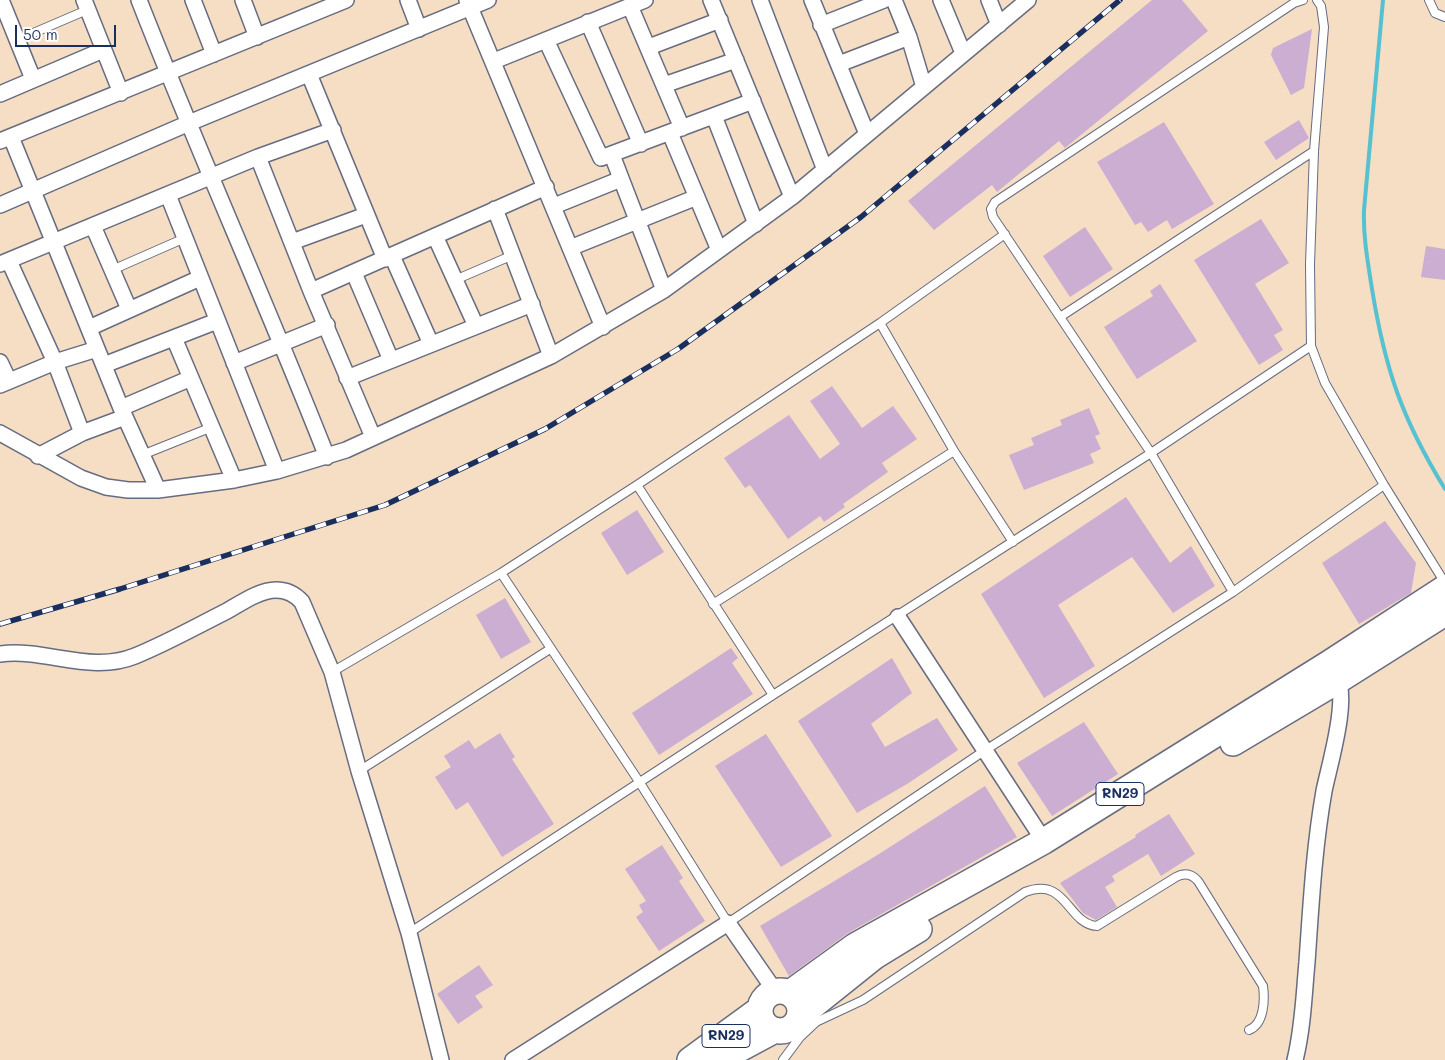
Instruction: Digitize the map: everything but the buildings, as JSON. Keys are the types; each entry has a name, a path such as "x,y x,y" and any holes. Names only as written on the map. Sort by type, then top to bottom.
{"highway":[{"name":"RN29","path":"1333,672 1445,588"},
{"name":"RN29","path":"719,1060 791,1028 875,956 1333,672 1445,612"},
{"name":"RN29","path":"690,1060 712,1046 773,998 855,946 1154,782"},
{"name":"RN29","path":"773,998 764,1022 791,1028"},
{"path":"773,998 799,1003 791,1028"}],"street":[{"path":"0,0 34,79"},
{"path":"140,0 168,74 282,343 327,457"},
{"path":"193,0 214,54"},
{"path":"243,0 257,38"},
{"path":"158,490 123,412 33,191 6,139 257,38 327,4 346,0"},
{"path":"408,0 419,29"},
{"path":"0,205 189,123 419,29 469,4 488,0"},
{"path":"494,61 645,0"},
{"path":"711,0 792,197"},
{"path":"760,0 826,170"},
{"path":"812,0 867,134"},
{"path":"822,25 884,0"},
{"path":"894,0 909,37 924,87"},
{"path":"941,0 963,53"},
{"path":"990,0 999,25"},
{"path":"0,433 38,456 81,478 106,487 158,490 234,480 277,471 327,457 551,356 664,290 756,224 826,170 1028,0"},
{"path":"469,4 603,327"},
{"path":"86,5 120,92"},
{"path":"630,6 664,85 697,197 719,250"},
{"path":"649,47 720,20"},
{"path":"588,22 641,144"},
{"path":"839,64 909,37"},
{"path":"546,40 597,155 601,158 753,101"},
{"path":"0,94 103,50"},
{"path":"664,85 736,60"},
{"path":"309,74 366,215 431,344"},
{"path":"714,116 756,224"},
{"path":"82,433 55,362 4,262 258,157 333,130"},
{"path":"612,155 664,290"},
{"path":"258,157 311,291 373,437"},
{"path":"554,206 621,179"},
{"path":"311,291 546,187"},
{"path":"168,195 277,471"},
{"path":"570,248 697,197"},
{"path":"496,209 551,356"},
{"path":"292,242 366,215"},
{"path":"93,226 129,309"},
{"path":"435,236 476,326"},
{"path":"354,273 391,360"},
{"path":"89,328 200,278"},
{"path":"347,378 532,304"},
{"path":"104,365 217,321"},
{"path":"234,363 327,325"},
{"path":"174,338 234,480"},
{"path":"0,362 4,383 55,362 97,349"},
{"path":"38,456 191,378"},
{"path":"0,654 41,656 89,662 120,660 134,656 260,594 275,590 288,592 302,602 332,672 359,771 409,933 441,1060"},
{"path":"898,617 1044,841"},
{"path":"1295,1060 1304,995 1315,850 1324,790 1337,733 1341,701 1333,672"},
{"path":"513,1060 728,923 757,967 773,998"}],"lane":[{"path":"1233,592 1151,454 993,217 991,210 995,202 1286,9 1303,0"},
{"path":"1317,0 1321,6 1324,27 1314,151 1310,264 1311,346 1325,383 1384,485 1445,583"},
{"path":"1429,0 1435,13 1445,17"},
{"path":"17,40 86,5"},
{"path":"1060,317 1314,151"},
{"path":"332,672 500,573 637,485 880,323 1005,234"},
{"path":"112,270 185,238"},
{"path":"455,280 513,255"},
{"path":"880,323 954,451 1013,542"},
{"path":"409,933 774,695 1151,454 1311,346"},
{"path":"142,455 212,428"},
{"path":"713,604 954,451"},
{"path":"637,485 774,695"},
{"path":"500,573 640,784 728,923 984,751 1233,592 1384,485"},
{"path":"359,771 550,649"},
{"path":"784,1060 791,1028 816,1022 863,1000 1025,892 1042,888 1056,893 1087,924 1097,926 1176,877 1185,874 1198,881 1263,986 1260,1019 1254,1028 1249,1030"}],"waterway":[{"path":"1383,0 1364,210 1366,250 1377,318 1389,369 1406,416 1445,489"}],"railway":[{"path":"0,624 120,589 385,505 545,429 678,349 861,217 1120,0"}]}
